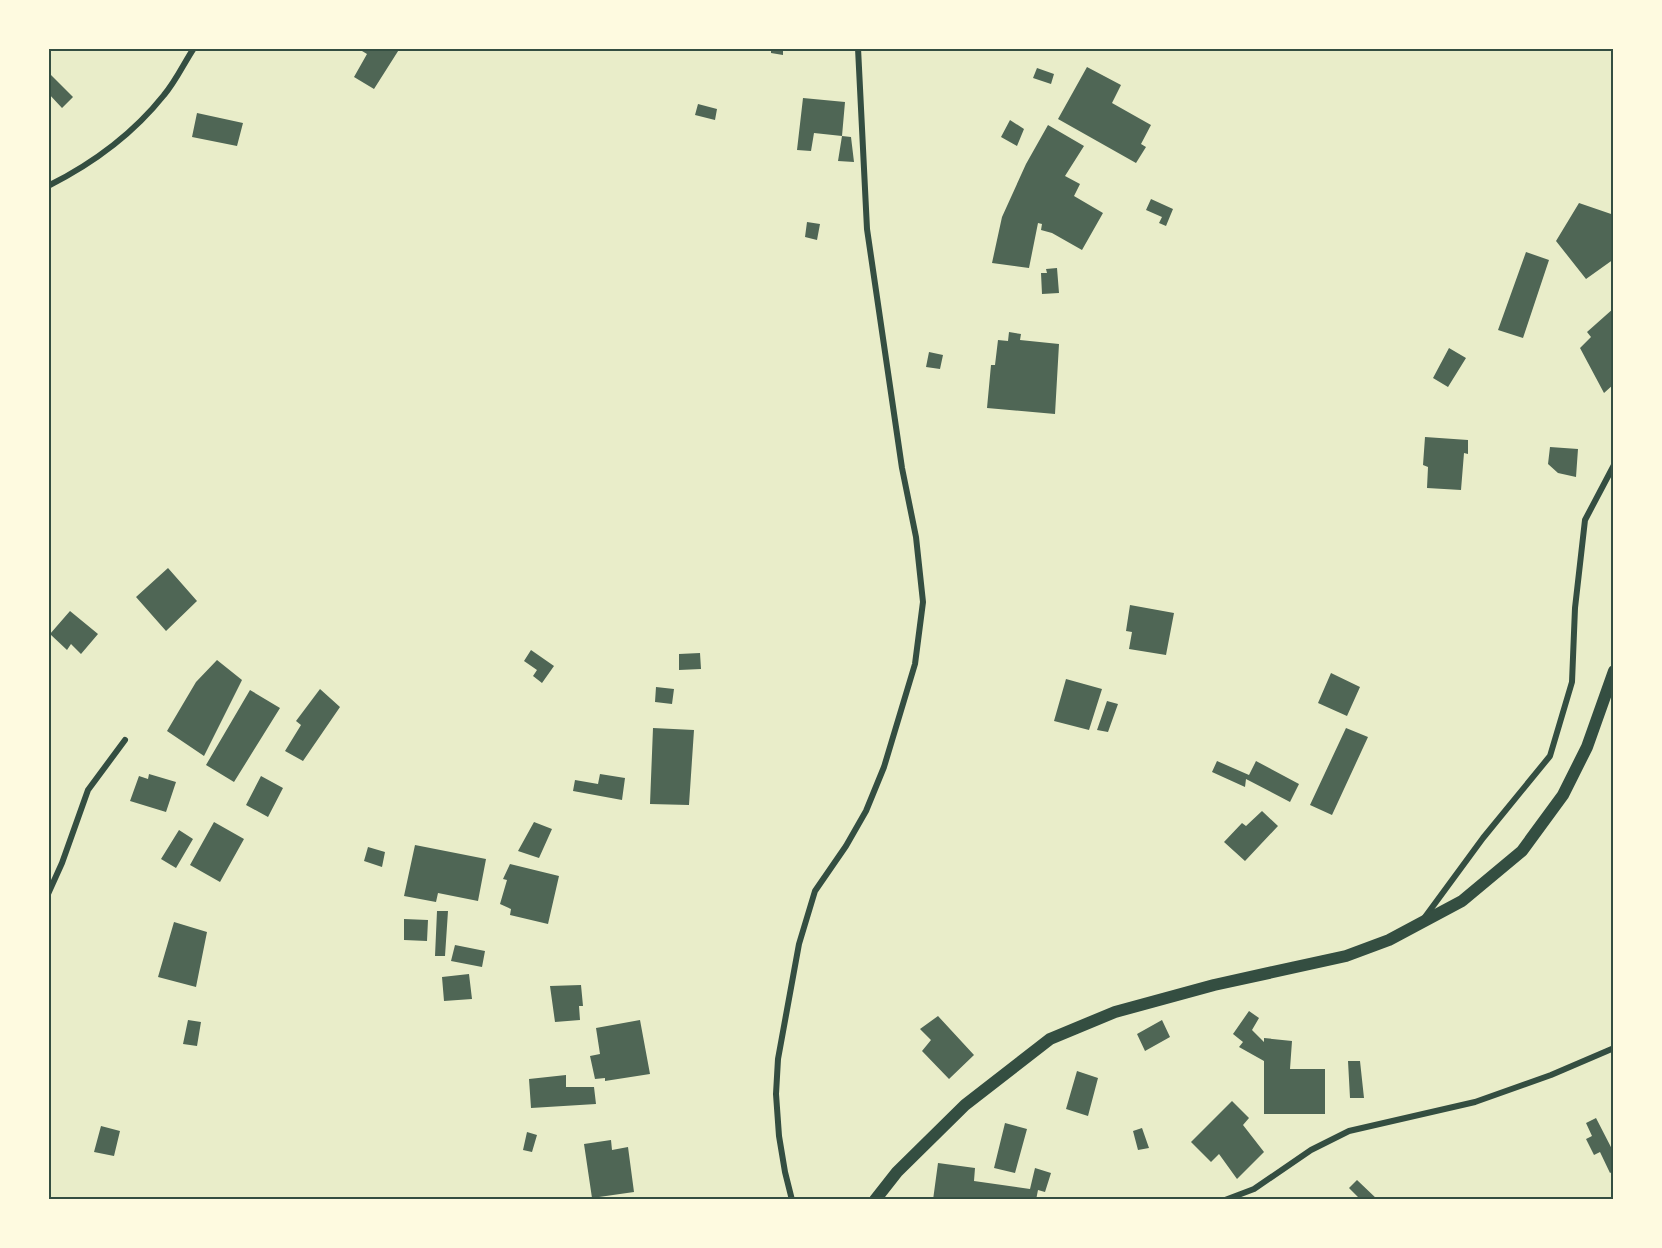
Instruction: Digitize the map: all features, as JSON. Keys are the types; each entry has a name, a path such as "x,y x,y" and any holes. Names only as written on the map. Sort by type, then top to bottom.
{"main road":[{"path":"875,1200 897,1172 965,1105 1050,1039 1115,1012 1214,985 1346,956 1389,940 1462,901 1522,851 1563,795 1587,747 1614,671"}],"street":[{"path":"48,186 92,163 139,123 165,94 194,48"},
{"path":"792,1200 781,1145 776,1094 778,1059 799,944 815,891 866,811 884,767 915,664 923,602 916,537 902,468 867,229 858,48"},
{"path":"1419,924 1483,838 1550,756 1572,682 1575,608 1585,520 1614,465"},
{"path":"48,894 62,863 88,790 125,740"},
{"path":"1225,1200 1254,1189 1311,1150 1349,1131 1475,1102 1551,1075 1614,1048"}],"building":[{"path":"357,48 400,48 374,89 354,77 367,54"},
{"path":"771,48 783,48 783,55 771,53"},
{"path":"1087,67 1121,85 1112,103 1151,125 1141,144 1146,147 1136,163 1058,119"},
{"path":"1037,68 1054,74 1051,84 1033,78"},
{"path":"48,72 73,97 62,108 48,93"},
{"path":"803,98 845,102 842,136 814,133 811,151 797,150"},
{"path":"698,104 717,109 715,120 695,115"},
{"path":"197,113 243,123 237,146 192,137"},
{"path":"1010,120 1024,129 1017,146 1001,137"},
{"path":"1048,125 1084,146 1065,176 1080,184 1074,196 1103,213 1082,250 1052,233 1041,230 1042,224 1038,223 1029,268 992,263 1002,217 1026,164"},
{"path":"842,136 851,137 854,162 838,161"},
{"path":"1151,199 1173,209 1166,226 1159,223 1162,217 1146,210"},
{"path":"1579,203 1614,215 1614,259 1586,279 1556,241"},
{"path":"807,222 820,224 817,240 805,237"},
{"path":"1526,252 1549,260 1523,338 1498,330"},
{"path":"1057,268 1059,293 1042,294 1041,273 1047,273 1046,269"},
{"path":"1614,308 1614,384 1604,393 1580,348 1591,337 1587,332"},
{"path":"1009,332 1021,334 1020,340 1059,344 1055,414 987,408 991,365 995,365 998,340 1008,341"},
{"path":"1449,348 1466,358 1448,387 1433,378"},
{"path":"929,352 943,355 940,369 926,367"},
{"path":"1425,437 1468,440 1468,454 1464,453 1461,490 1427,488 1428,467 1423,465"},
{"path":"1550,447 1578,449 1576,477 1558,473 1548,464"},
{"path":"168,568 197,601 166,631 136,597"},
{"path":"1130,605 1174,613 1166,655 1129,649 1132,632 1126,631"},
{"path":"70,611 98,634 81,654 71,644 67,650 50,634"},
{"path":"531,650 554,666 542,683 533,676 537,670 524,661"},
{"path":"700,653 701,669 679,670 679,654"},
{"path":"217,660 242,680 204,756 167,731 196,682"},
{"path":"1331,673 1360,687 1347,716 1318,703"},
{"path":"1066,679 1102,689 1089,730 1054,721"},
{"path":"656,687 674,689 672,704 655,702"},
{"path":"320,689 340,707 303,761 285,751 301,725 296,721"},
{"path":"250,690 280,708 234,782 206,765"},
{"path":"1107,701 1118,704 1108,732 1097,730"},
{"path":"653,728 694,730 689,805 650,804"},
{"path":"1346,728 1368,737 1332,815 1310,805"},
{"path":"1217,761 1249,775 1256,761 1299,784 1290,802 1246,779 1245,787 1212,772"},
{"path":"149,774 176,782 166,812 130,801 139,776 148,779"},
{"path":"600,774 625,778 622,800 573,791 575,780 598,784"},
{"path":"261,776 283,788 268,817 246,805"},
{"path":"1262,811 1278,826 1245,861 1224,842 1242,823 1246,826"},
{"path":"214,822 244,839 220,882 190,865"},
{"path":"534,822 552,829 539,858 518,851"},
{"path":"179,830 193,839 176,868 161,859"},
{"path":"415,845 486,859 478,901 438,893 436,902 404,896"},
{"path":"368,847 385,852 382,867 364,861"},
{"path":"510,864 559,876 548,924 510,915 511,909 500,904 507,880 503,879"},
{"path":"437,911 448,911 445,956 435,956"},
{"path":"404,919 428,920 427,941 404,940"},
{"path":"174,922 207,932 196,987 158,977"},
{"path":"455,945 485,951 482,967 451,961"},
{"path":"469,974 472,999 444,1001 442,977"},
{"path":"581,985 583,1006 579,1006 580,1020 555,1022 550,986"},
{"path":"1249,1011 1259,1018 1252,1030 1264,1042 1264,1038 1292,1041 1290,1069 1325,1069 1325,1114 1264,1114 1264,1061 1239,1047 1243,1042 1233,1034"},
{"path":"938,1016 974,1055 949,1079 922,1051 931,1040 920,1029"},
{"path":"188,1020 201,1022 197,1046 183,1044"},
{"path":"640,1020 650,1074 605,1081 605,1078 595,1079 590,1056 600,1054 596,1028"},
{"path":"1162,1020 1170,1037 1145,1051 1137,1034"},
{"path":"1348,1061 1360,1061 1364,1098 1350,1098"},
{"path":"1077,1071 1098,1078 1088,1116 1066,1109"},
{"path":"566,1075 566,1087 594,1087 596,1104 531,1108 529,1079"},
{"path":"1232,1101 1249,1118 1243,1125 1264,1152 1237,1179 1219,1154 1211,1162 1191,1142"},
{"path":"1596,1118 1614,1153 1614,1171 1610,1173 1600,1152 1594,1155 1586,1139 1592,1136 1586,1123"},
{"path":"1005,1123 1027,1129 1015,1173 994,1168"},
{"path":"101,1126 120,1131 114,1156 94,1152"},
{"path":"1142,1128 1149,1148 1138,1150 1133,1131"},
{"path":"527,1132 537,1135 532,1152 523,1150"},
{"path":"611,1140 612,1150 628,1147 634,1192 592,1198 584,1144"},
{"path":"938,1163 975,1168 974,1181 1030,1189 1035,1168 1051,1173 1045,1192 1038,1190 1036,1200 933,1200"},
{"path":"1357,1180 1378,1200 1361,1200 1349,1188"}]}
